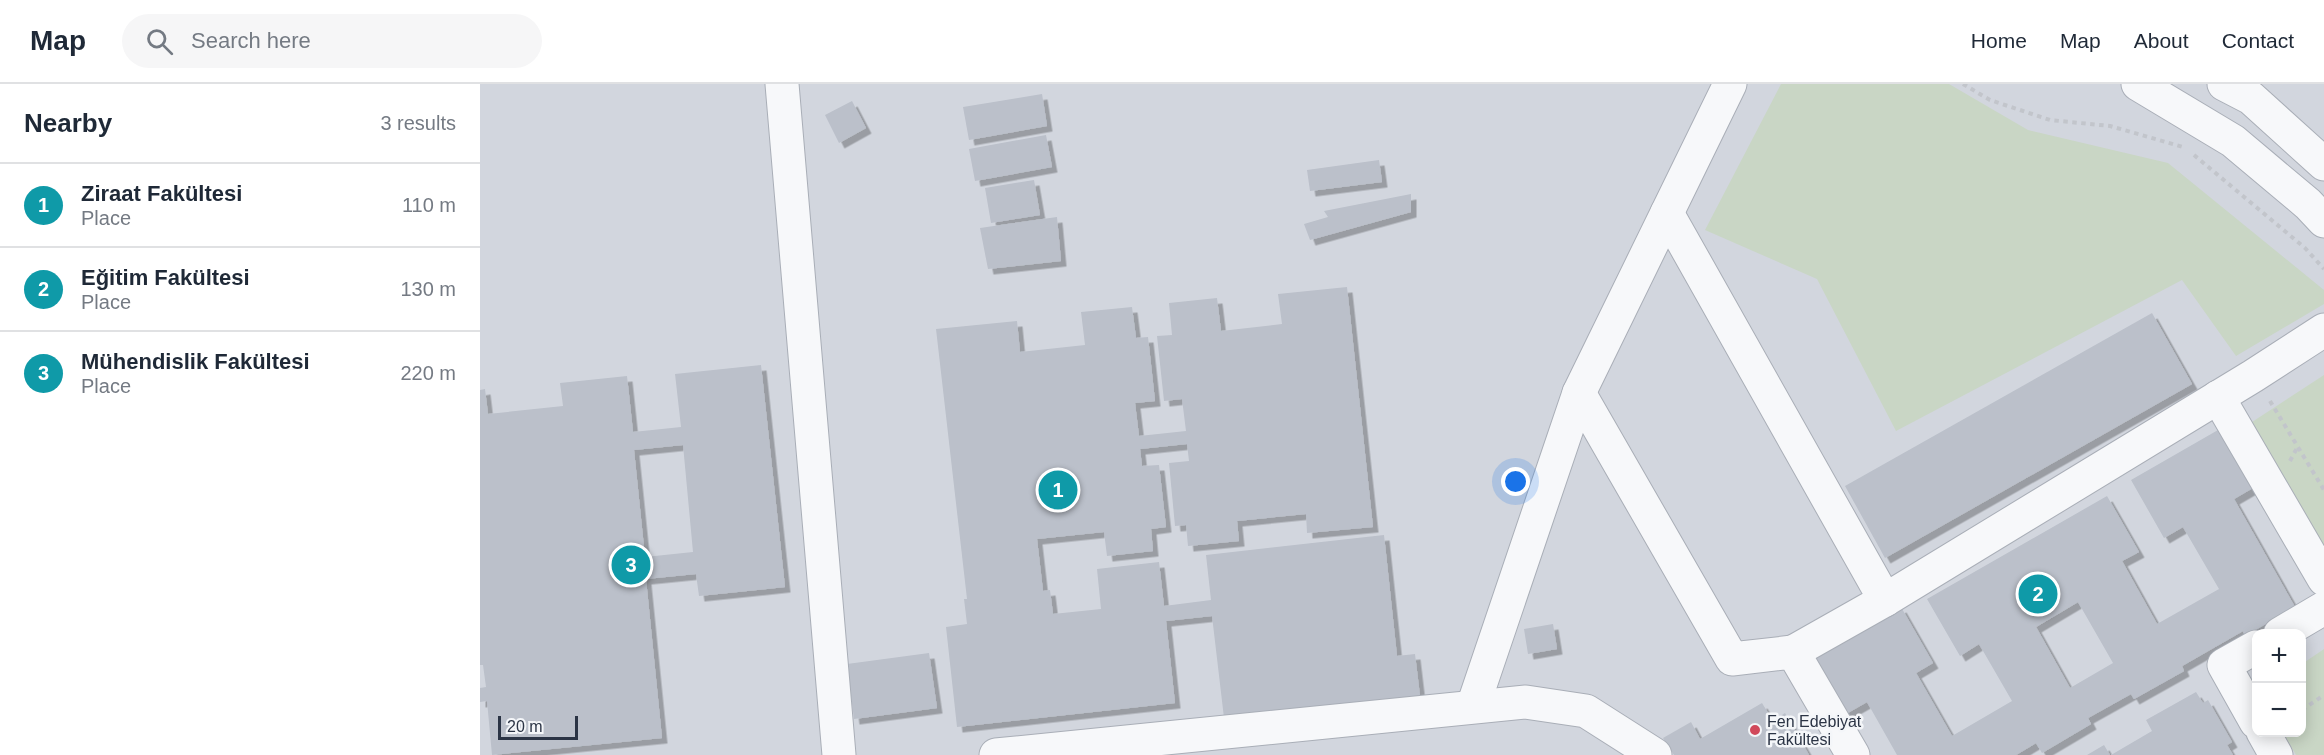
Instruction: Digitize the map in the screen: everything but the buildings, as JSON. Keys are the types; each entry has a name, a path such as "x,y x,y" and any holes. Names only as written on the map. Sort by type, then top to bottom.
{"street":[{"path":"782,84 839,755"},
{"path":"1473,706 1579,393 1730,84"},
{"path":"2138,84 2233,141 2308,204 2324,221"},
{"path":"2224,84 2251,98 2324,164"},
{"path":"1667,213 1885,600"},
{"path":"1579,393 1732,659 1793,652 1885,600 2253,376 2324,330"},
{"path":"2218,397 2324,579"},
{"path":"2287,629 2324,608"},
{"path":"2252,649 2224,665 2252,715"},
{"path":"1793,652 1853,755"},
{"path":"996,755 1526,702 1586,711 1655,755"},
{"path":"1586,711 1611,755"},
{"path":"2266,737 2276,755"}],"path":[{"path":"1963,84 1989,100 2050,120 2110,126 2186,148 2306,248 2324,268"},
{"path":"2253,376 2324,490"},
{"path":"2306,707 2324,696"}],"shaded area":[{"path":"480,84 2324,84 2324,755 480,755"}],"green space":[{"path":"1781,84 1949,84 2028,130 2168,163 2324,290 2324,304 2236,356 2182,280 1896,431 1817,279 1705,230"},
{"path":"2324,375 2324,559 2249,424"},
{"path":"2324,649 2324,755 2296,755 2285,737 2306,737 2306,661"}],"place":[{"name":"Ziraat Fakültesi","path":"1058,490"},
{"name":"Mühendislik Fakültesi","path":"631,565"},
{"name":"Eğitim Fakültesi","path":"2038,594"},
{"name":"Fen Edebiyat Fakültesi","path":"1755,730"}]}
